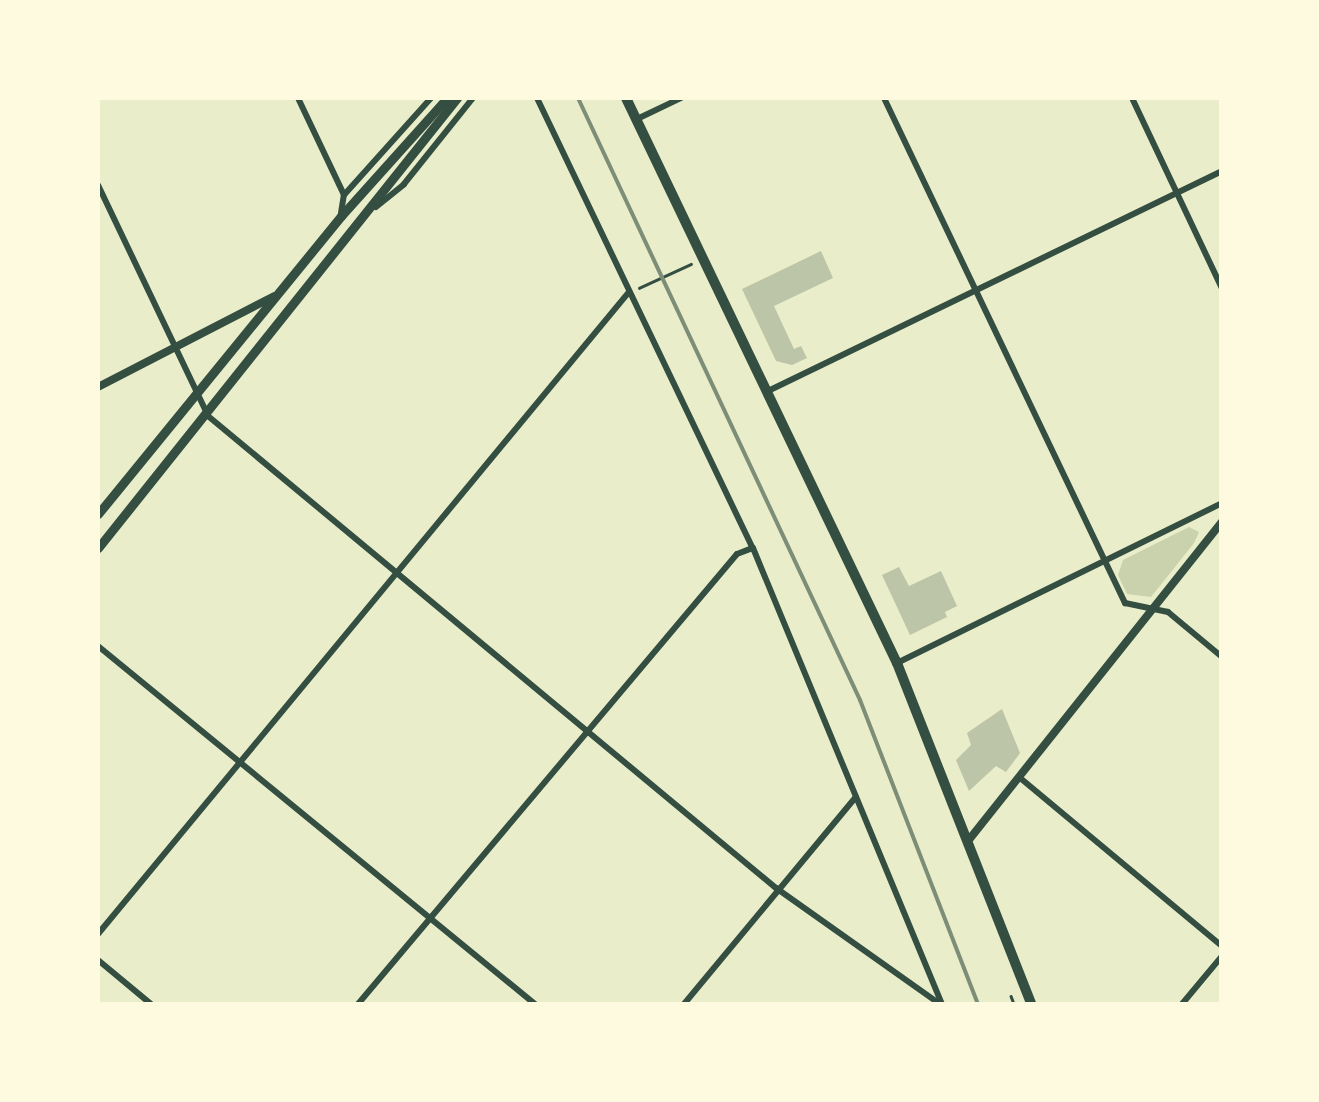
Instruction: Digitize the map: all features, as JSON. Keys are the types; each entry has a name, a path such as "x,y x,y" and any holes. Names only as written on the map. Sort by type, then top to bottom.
{"main road":[{"path":"98,514 341,216 390,168 447,98"},
{"path":"98,548 376,207 457,98"},
{"path":"626,98 706,257 897,664 1031,1004"}],"street":[{"path":"298,98 344,194 341,216"},
{"path":"344,194 431,98"},
{"path":"376,207 404,184 473,98"},
{"path":"536,98 753,548 941,1004"},
{"path":"637,119 681,98"},
{"path":"884,98 979,289 1102,563 1125,604 1156,610 1222,657"},
{"path":"1132,98 1222,288"},
{"path":"768,391 1222,171"},
{"path":"98,185 208,416 776,888 941,1004"},
{"path":"98,934 628,292"},
{"path":"98,387 274,296"},
{"path":"897,664 1222,504"},
{"path":"968,841 1156,610 1222,522"},
{"path":"358,1004 737,554 753,548"},
{"path":"98,646 536,1004"},
{"path":"1020,777 1222,946"},
{"path":"684,1004 776,888 856,797"},
{"path":"1182,1004 1222,956"},
{"path":"98,960 151,1004"}],"path":[{"path":"628,292 706,257"},
{"path":"1011,996 1014,1004"}],"green space":[{"path":"1189,527 1199,532 1194,543 1151,597 1127,594 1118,575 1123,560"}],"building":[{"path":"821,251 833,278 774,306 794,349 801,346 807,358 792,365 776,361 742,289"},
{"path":"899,567 909,586 941,571 957,606 945,612 947,617 910,635 882,575"},
{"path":"1002,709 1020,753 1006,772 996,766 969,791 956,760 971,745 967,733"}],"railway":[{"path":"578,98 860,700 978,1004"}]}
